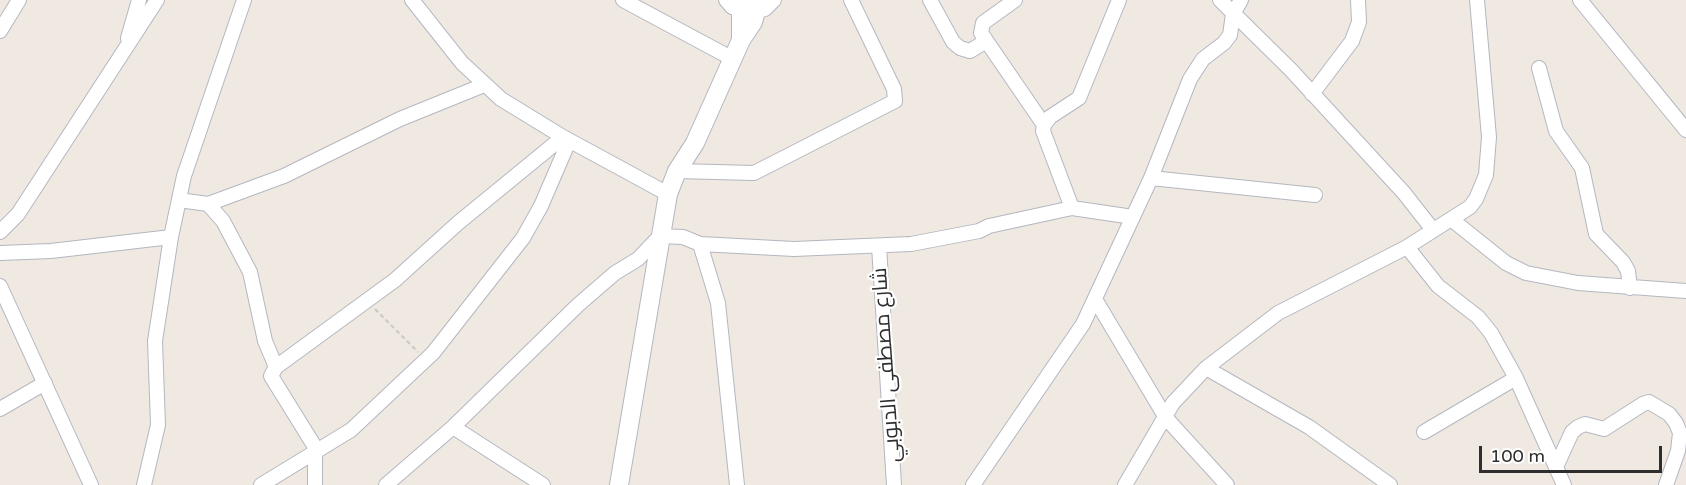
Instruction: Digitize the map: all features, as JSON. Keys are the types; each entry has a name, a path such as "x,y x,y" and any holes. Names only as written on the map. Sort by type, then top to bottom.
{"street":[{"path":"0,31 19,0"},
{"path":"128,42 139,0"},
{"path":"0,231 18,214 157,0"},
{"path":"144,485 158,425 155,342 171,237 184,176 244,0"},
{"path":"412,0 456,57 484,86 515,109 566,139 668,194"},
{"path":"623,0 733,58"},
{"path":"619,485 668,194 677,171 695,143 741,40 744,4 765,9 774,0"},
{"path":"677,171 754,173 895,101 894,89 850,0"},
{"path":"930,0 953,42 960,48 970,51 986,41"},
{"path":"1015,0 983,23 981,33 1044,125"},
{"path":"1072,208 1043,131 1044,125 1050,117 1079,98 1119,0"},
{"path":"1220,0 1312,93 1404,193 1433,230"},
{"path":"973,485 1066,351 1095,299 1151,178 1190,79 1203,59 1224,43 1230,35 1233,14 1241,0"},
{"path":"1312,93 1352,41 1359,22 1358,0"},
{"path":"1125,485 1173,403 1206,368 1278,313 1407,247 1451,219 1476,199 1484,185 1488,165 1489,137 1477,0"},
{"path":"1580,0 1686,130"},
{"path":"1539,68 1556,130 1582,168 1596,234 1623,262 1628,271 1630,288"},
{"path":"179,200 208,204 284,176 400,119 484,86"},
{"path":"315,485 317,453 271,376 276,367 395,280 458,223 566,139"},
{"path":"261,485 317,453 361,422 426,360 523,238 541,206 566,139"},
{"path":"1151,178 1315,195"},
{"path":"208,204 224,221 250,272 266,341 276,367"},
{"path":"386,485 453,427 571,312 615,273 638,259 660,236 682,237 700,243 794,249 879,246 911,244 979,231 989,226 1072,208 1133,217"},
{"path":"1451,219 1480,244 1517,269 1564,281 1686,291"},
{"path":"0,253 51,251 171,237"},
{"path":"700,243 718,303 737,485"},
{"name":"شارع مصطفى الدبوبي","path":"879,246 894,485"},
{"path":"1407,247 1438,286 1485,324 1516,378 1564,485"},
{"path":"0,286 92,485"},
{"path":"1095,299 1166,418 1227,485"},
{"path":"1206,368 1309,427 1390,485"},
{"path":"1424,432 1516,378"},
{"path":"0,409 45,383"},
{"path":"1556,467 1572,432 1578,427 1585,424 1604,429 1649,402 1669,414 1680,433 1678,451 1666,485"},
{"path":"453,427 525,481 543,485"}],"path":[{"path":"367,301 426,360"}]}
